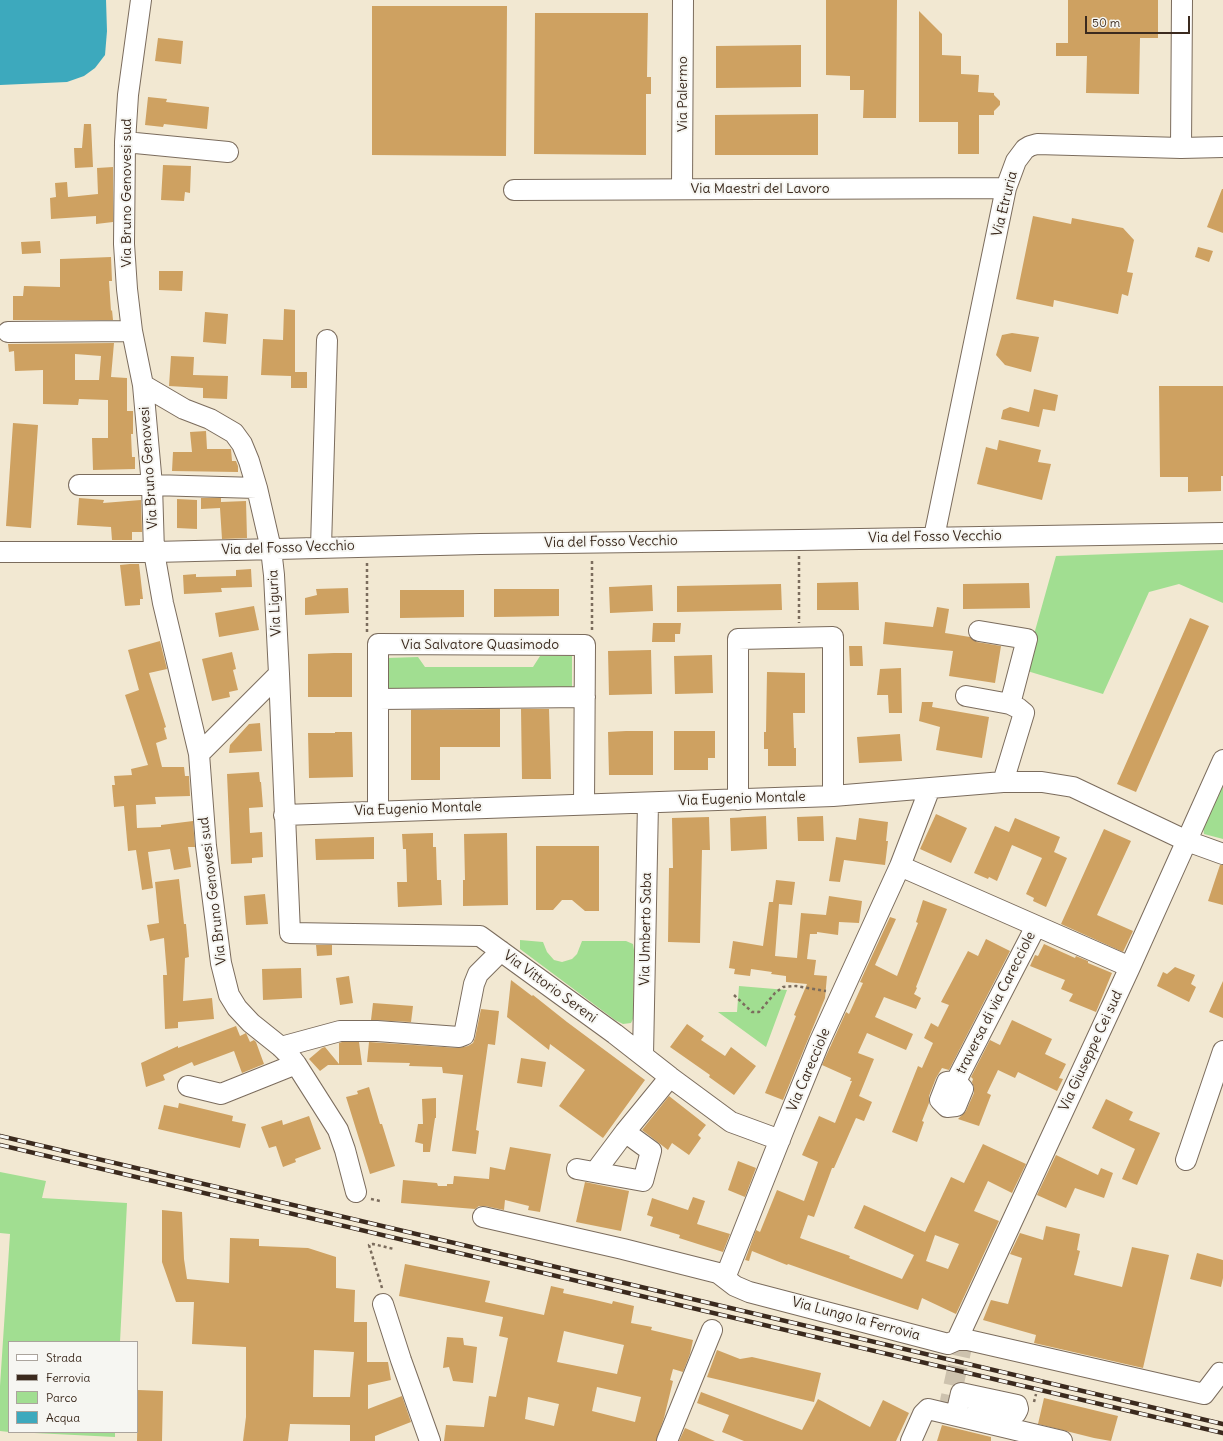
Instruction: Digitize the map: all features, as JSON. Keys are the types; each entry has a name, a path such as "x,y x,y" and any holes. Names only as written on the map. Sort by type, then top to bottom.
{"street":[{"name":"Via Bruno Genovesi sud","path":"141,0 128,95 124,142 124,244 132,331 143,385"},
{"name":"Via Palermo","path":"682,189 683,0"},
{"path":"1181,148 1182,0"},
{"path":"124,142 228,152"},
{"name":"Via Etruria","path":"934,537 1006,188 1020,154 1030,146 1045,144 1181,148 1223,147"},
{"name":"Via Maestri del Lavoro","path":"514,190 1006,188"},
{"path":"8,332 132,331"},
{"path":"321,547 327,340"},
{"name":"Via Bruno Genovesi","path":"143,385 152,485 154,552"},
{"name":"Via Liguria","path":"143,385 184,409 210,419 234,433 242,444 257,488 271,549 274,575 279,674"},
{"path":"79,486 152,485 257,488"},
{"name":"Via del Fosso Vecchio","path":"0,552 154,552 592,542 1223,533"},
{"name":"Via Bruno Genovesi sud","path":"154,552 163,603 199,754 218,945 229,994 237,1008 251,1023 281,1047 296,1064 338,1130 356,1192"},
{"path":"979,631 1027,639 1010,704"},
{"path":"738,800 738,639 833,637 833,796"},
{"path":"378,644 378,811"},
{"name":"Via Salvatore Quasimodo","path":"378,644 585,645"},
{"path":"584,804 585,645"},
{"path":"199,754 279,674"},
{"path":"279,674 284,815"},
{"path":"966,696 1010,704 1024,713 1003,782"},
{"path":"378,699 585,697"},
{"name":"Via Giuseppe Cei sud","path":"961,1335 989,1269 1130,967 1223,760"},
{"name":"Via Eugenio Montale","path":"284,815 833,796 1003,782 1042,782 1073,787 1187,842 1223,854"},
{"name":"Via Carecciole","path":"725,1278 819,1043 900,866 930,788"},
{"name":"Via Umberto Saba","path":"643,1055 648,803"},
{"name":"Via Vittorio Sereni","path":"284,815 290,933 480,936 643,1055 731,1122 780,1140"},
{"path":"900,866 1130,967"},
{"name":"traversa di via Carecciole","path":"956,1081 1036,926"},
{"path":"281,1047 340,1031 377,1031 459,1037 464,1035 474,984 478,974 501,951"},
{"path":"1186,1160 1223,1051"},
{"path":"188,1086 221,1094 296,1064"},
{"path":"625,1132 651,1151 643,1181 586,1170 625,1132 670,1077"},
{"name":"Via Lungo la Ferrovia","path":"483,1217 623,1249 718,1273 735,1286 749,1292 948,1344 961,1335 968,1340 1204,1394 1220,1373 1223,1374"},
{"path":"384,1304 401,1360 430,1441"},
{"path":"667,1441 712,1330"},
{"path":"911,1441 923,1414 928,1409 963,1411 1062,1441"}],"path":[{"path":"799,540 799,637"},
{"path":"585,645 592,631 592,542"},
{"path":"367,546 367,632 378,644"},
{"path":"734,995 752,1012 759,1012 775,993 783,987 796,986 842,993"},
{"path":"384,1304 384,1298 369,1244 394,1249"}],"green space":[{"path":"1223,550 1223,603 1179,584 1149,592 1103,694 1024,670 1056,556"},
{"path":"540,656 572,656 572,688 387,690 387,658 418,657 425,667 533,667"},
{"path":"1223,782 1223,839 1204,834 1203,827"},
{"path":"520,940 543,942 547,952 554,960 562,962 572,959 577,954 582,941 626,941 633,944 633,1019 631,1023 623,1024 615,1020 520,949"},
{"path":"739,986 787,990 766,1047 718,1012 737,1012"},
{"path":"0,1172 46,1181 42,1198 127,1203 120,1341 8,1341 8,1432 0,1431 0,1386 10,1234 0,1233"},
{"path":"34,1433 115,1433 115,1437"}],"water":[{"path":"0,0 106,0 107,31 105,55 95,68 84,76 67,82 0,85"}],"building":[{"path":"826,0 897,0 896,118 863,118 864,90 850,90 850,76 826,75"},
{"path":"1068,0 1158,0 1158,38 1140,38 1139,94 1086,93 1087,56 1056,56 1056,43 1068,43"},
{"path":"372,6 507,6 506,156 372,155"},
{"path":"919,11 942,34 942,55 961,56 961,74 979,75 978,92 994,93 1000,101 1000,105 994,111 994,115 979,115 979,154 958,154 958,122 919,122"},
{"path":"535,13 648,13 647,77 651,77 651,94 646,94 646,155 534,154"},
{"path":"158,38 183,41 181,64 155,61"},
{"path":"801,45 801,87 716,88 716,46"},
{"path":"148,97 167,99 166,102 209,107 207,129 164,124 163,127 145,125"},
{"path":"818,114 818,155 715,155 715,115"},
{"path":"84,124 91,124 93,167 75,168 74,148 82,148"},
{"path":"163,165 191,166 190,193 185,192 184,201 161,200"},
{"path":"113,167 113,222 96,224 96,216 51,219 50,198 56,197 55,183 67,182 68,197 98,194 97,168"},
{"path":"1223,189 1223,233 1207,227"},
{"path":"1033,216 1071,224 1072,218 1123,228 1134,240 1127,272 1133,273 1128,296 1122,294 1118,314 1054,300 1053,307 1016,299"},
{"path":"40,241 41,253 22,254 21,242"},
{"path":"1198,247 1213,251 1209,262 1195,257"},
{"path":"111,257 112,281 109,281 113,320 13,320 13,296 23,296 24,286 60,287 60,259"},
{"path":"159,271 183,271 182,291 159,290"},
{"path":"284,309 295,310 295,372 307,372 307,388 291,388 291,376 261,375 263,339 283,340"},
{"path":"205,312 228,314 226,344 203,342"},
{"path":"1012,333 1039,337 1031,372 1005,365 996,355 1002,335"},
{"path":"114,343 111,377 127,378 127,411 133,411 133,434 131,434 132,457 135,457 135,469 93,470 92,438 108,438 108,400 79,399 78,405 43,404 43,370 15,371 14,351 9,352 8,344","holes":["75,354 101,356 99,380 75,380"]},
{"path":"171,356 194,357 193,375 228,376 227,399 203,398 203,388 169,386"},
{"path":"1159,386 1223,386 1223,476 1221,476 1221,491 1188,492 1188,477 1160,477"},
{"path":"1034,389 1058,395 1055,411 1043,409 1039,427 1001,419 1003,410 1010,407 1029,412"},
{"path":"13,423 38,425 31,528 6,526"},
{"path":"206,431 207,449 231,449 232,461 236,461 238,472 172,471 173,452 192,452 190,432"},
{"path":"999,440 1041,450 1038,462 1051,464 1042,500 977,484 986,447 997,450"},
{"path":"79,498 104,500 103,503 141,500 142,532 132,532 132,540 112,540 111,527 77,525"},
{"path":"201,498 221,498 221,502 246,501 247,538 222,539 220,508 201,509"},
{"path":"177,499 197,500 197,529 177,528"},
{"path":"139,564 143,599 140,599 140,605 125,606 120,565"},
{"path":"251,569 252,587 221,588 222,592 184,594 183,575 196,574 196,577 236,576 236,570"},
{"path":"858,582 859,610 817,610 817,583"},
{"path":"1029,583 1030,608 963,609 963,584"},
{"path":"781,584 782,610 677,612 677,586"},
{"path":"652,585 653,611 610,613 609,587"},
{"path":"348,588 349,613 305,615 305,598 317,595 316,589"},
{"path":"494,589 559,589 559,616 494,617"},
{"path":"400,590 464,590 464,617 400,618"},
{"path":"254,606 259,630 219,637 215,613"},
{"path":"937,607 949,609 945,633 970,637 977,642 1001,646 995,683 949,676 953,651 883,644 885,622 933,627"},
{"path":"1190,618 1209,626 1136,792 1117,784"},
{"path":"653,623 681,623 680,634 675,634 675,642 652,642"},
{"path":"160,641 167,669 149,673 166,727 164,728 167,739 156,743 162,767 184,767 185,776 189,776 190,796 155,797 156,804 136,805 137,828 161,827 161,825 193,821 195,847 188,847 191,867 174,870 170,849 148,852 153,888 142,890 136,850 128,851 124,806 114,807 112,785 115,785 114,776 132,775 131,769 148,765 125,695 139,690 128,650"},
{"path":"849,646 862,646 863,666 850,666"},
{"path":"651,650 652,694 609,695 608,651"},
{"path":"232,652 236,669 233,670 238,690 229,692 230,697 212,701 202,659"},
{"path":"352,653 352,697 308,697 308,654"},
{"path":"712,655 713,693 675,694 674,656"},
{"path":"901,668 902,713 889,713 888,695 877,695 880,669"},
{"path":"767,672 805,673 805,713 793,713 796,766 768,766 768,749 764,749 764,732 766,732"},
{"path":"922,702 933,702 932,707 989,717 982,758 936,750 940,727 919,721"},
{"path":"500,709 500,747 440,747 440,780 411,780 411,710"},
{"path":"521,709 549,709 551,779 522,779"},
{"path":"260,723 262,751 229,753 230,745 249,724"},
{"path":"653,731 653,775 609,775 608,732"},
{"path":"674,731 715,731 715,758 708,758 708,770 674,770"},
{"path":"352,732 353,777 309,778 308,733"},
{"path":"900,734 902,761 859,763 857,737"},
{"path":"259,772 263,807 249,808 250,833 262,832 263,857 252,858 252,863 231,864 227,774"},
{"path":"936,814 967,828 951,863 920,849"},
{"path":"766,816 767,849 731,851 730,818"},
{"path":"823,816 824,841 798,841 797,817"},
{"path":"709,817 710,850 702,850 700,943 668,942 669,868 673,868 672,818"},
{"path":"859,818 888,822 886,841 888,841 885,865 844,860 840,882 829,881 836,837 856,840"},
{"path":"1015,818 1060,837 1054,852 1067,858 1046,907 1033,901 1034,898 1026,894 1042,858 1012,845 997,881 974,873 995,826 1009,832"},
{"path":"1104,829 1131,841 1097,915 1133,931 1123,952 1061,924"},
{"path":"433,833 433,847 436,847 437,880 441,880 442,905 398,907 397,882 407,882 406,849 403,849 402,834"},
{"path":"507,833 508,905 463,906 463,880 465,880 464,834"},
{"path":"374,837 374,859 316,860 315,839"},
{"path":"536,846 599,846 599,911 585,911 572,900 562,900 553,910 536,910"},
{"path":"1220,865 1223,865 1223,905 1208,901"},
{"path":"179,879 184,924 186,924 189,957 185,958 183,1001 212,998 214,1019 178,1022 178,1028 165,1029 163,975 167,975 164,938 150,941 147,925 159,923 155,882"},
{"path":"776,880 795,882 792,905 779,904 775,956 797,958 801,913 826,915 829,896 862,901 859,923 839,922 838,935 817,932 817,934 810,934 807,959 816,960 814,975 827,976 825,998 783,1100 765,1093 796,1016 794,1015 807,984 786,982 786,976 751,969 750,976 734,974 735,969 729,968 733,941 763,946 769,902 773,902"},
{"path":"265,894 268,924 246,925 244,896"},
{"path":"923,900 947,909 916,987 917,988 914,994 921,998 916,1009 884,997 875,1017 913,1034 906,1050 867,1033 858,1053 874,1059 859,1096 872,1102 864,1121 856,1118 834,1168 832,1168 814,1217 808,1215 800,1238 850,1256 849,1258 902,1279 914,1255 854,1228 864,1205 925,1232 951,1177 964,1183 983,1144 1026,1164 1012,1193 988,1181 974,1211 999,1221 956,1314 922,1298 918,1310 788,1264 787,1265 752,1251 749,1261 745,1260 756,1230 760,1232 777,1190 804,1201 818,1162 802,1155 819,1116 835,1123 852,1081 850,1081 851,1078 822,1065 846,1012 849,1014 863,983 860,982 890,917 896,919 875,965 897,976 918,923 916,922","holes":["935,1235 959,1244 948,1269 926,1261"]},
{"path":"986,939 1010,951 949,1070 942,1068 936,1078 929,1096 929,1103 922,1121 924,1122 917,1142 892,1132 918,1066 922,1068 933,1043 924,1038 931,1023 938,1027 949,1005 941,1002 968,951 978,956"},
{"path":"1044,944 1075,958 1076,956 1088,961 1088,963 1112,973 1096,1012 1069,1001 1073,994 1061,989 1065,980 1030,966 1035,955 1038,956"},
{"path":"316,945 332,945 332,955 317,956"},
{"path":"1175,967 1195,975 1191,984 1196,987 1189,1002 1157,986 1163,972 1167,974"},
{"path":"301,968 302,998 263,1000 262,969"},
{"path":"349,976 353,1003 340,1005 336,978"},
{"path":"511,980 645,1080 603,1138 559,1106 585,1070 550,1044 549,1050 507,1017"},
{"path":"1223,981 1223,1018 1209,1012"},
{"path":"373,1003 413,1006 411,1022 371,1020"},
{"path":"481,1009 499,1011 495,1045 488,1044 476,1130 479,1131 476,1154 452,1151 463,1075 443,1073 442,1067 409,1066 410,1063 367,1062 369,1042 458,1048 468,1046 473,1043 475,1038"},
{"path":"1012,1020 1052,1039 1045,1054 1066,1064 1059,1078 1063,1079 1057,1091 1018,1072 1015,1078 998,1070 987,1093 991,1095 979,1126 958,1119 966,1111 974,1093 972,1082 973,1079 971,1077 990,1040 1000,1045"},
{"path":"687,1024 704,1036 701,1040 725,1056 731,1047 756,1066 734,1095 709,1077 710,1075 670,1047"},
{"path":"236,1026 240,1036 246,1033 250,1042 254,1040 256,1042 264,1064 242,1073 234,1051 194,1066 192,1062 163,1075 165,1080 146,1087 141,1063 178,1046 178,1048"},
{"path":"359,1042 362,1065 328,1065 320,1071 309,1059 325,1047 339,1064 339,1043"},
{"path":"521,1058 546,1062 542,1087 517,1083"},
{"path":"369,1087 395,1166 370,1174 346,1097 358,1094 357,1091"},
{"path":"669,1096 706,1125 698,1135 701,1138 689,1155 672,1143 668,1150 642,1130"},
{"path":"436,1098 436,1118 430,1152 423,1152 423,1144 415,1142 418,1124 423,1124 422,1099"},
{"path":"1106,1099 1133,1112 1129,1120 1160,1133 1137,1185 1122,1179 1135,1149 1092,1128"},
{"path":"179,1103 233,1116 232,1121 246,1124 240,1148 158,1129 164,1105 178,1108"},
{"path":"309,1116 321,1149 295,1159 296,1162 283,1167 276,1146 269,1148 261,1127 282,1120 283,1125"},
{"path":"510,1147 551,1154 540,1212 528,1210 529,1206 505,1200 504,1210 485,1206 479,1206 475,1209 401,1203 403,1180 437,1183 438,1186 447,1186 447,1184 453,1184 454,1176 489,1179 490,1167 505,1170"},
{"path":"1056,1155 1098,1175 1101,1168 1113,1173 1104,1198 1075,1188 1066,1208 1037,1195"},
{"path":"738,1161 756,1168 745,1197 728,1190"},
{"path":"585,1182 629,1191 621,1231 576,1222"},
{"path":"693,1197 705,1201 697,1224 730,1234 723,1252 679,1238 680,1235 650,1226 653,1217 647,1215 652,1198 688,1210"},
{"path":"162,1210 182,1212 184,1259 187,1279 229,1283 230,1238 259,1239 259,1246 308,1248 336,1257 336,1288 355,1290 354,1322 367,1322 367,1362 388,1362 391,1380 368,1385 368,1409 402,1396 411,1422 375,1436 375,1441 350,1441 350,1425 290,1424 288,1441 243,1441 246,1417 246,1347 192,1344 194,1302 176,1302 162,1262","holes":["314,1350 354,1352 350,1397 313,1397"]},
{"path":"1046,1226 1080,1234 1077,1250 1080,1251 1074,1275 1122,1287 1132,1247 1169,1255 1143,1368 1034,1343 1036,1335 983,1320 991,1300 1008,1304 1022,1258 1010,1254 1020,1233 1043,1240"},
{"path":"1197,1253 1223,1260 1223,1278 1221,1287 1190,1279"},
{"path":"405,1264 490,1281 485,1302 544,1315 551,1286 564,1289 563,1293 612,1304 613,1301 634,1306 631,1323 652,1327 651,1330 693,1340 690,1354 683,1372 673,1369 670,1380 673,1381 664,1418 656,1441 444,1441 446,1425 484,1427 489,1396 496,1397 508,1338 499,1336 503,1317 399,1296","holes":["564,1331 624,1345 617,1374 557,1362","597,1387 641,1397 635,1422 592,1411","528,1397 559,1404 554,1426 525,1419"]},
{"path":"447,1337 463,1338 464,1345 477,1347 473,1383 453,1381 449,1367 443,1368"},
{"path":"717,1350 740,1359 752,1357 821,1373 814,1402 707,1377"},
{"path":"138,1390 163,1391 162,1441 137,1441"},
{"path":"701,1392 802,1430 818,1399 870,1427 883,1400 909,1413 896,1441 744,1441 722,1432 729,1415 697,1403"},
{"path":"1044,1398 1118,1416 1111,1441 1038,1424"},
{"path":"942,1425 991,1437 991,1441 937,1441"},
{"path":"685,1428 715,1441 679,1441"}],"tunnel":[{"path":"964,1404 950,1401 966,1329"}],"railway":[{"path":"0,1136 1223,1424"},
{"path":"0,1145 1223,1433"}]}
